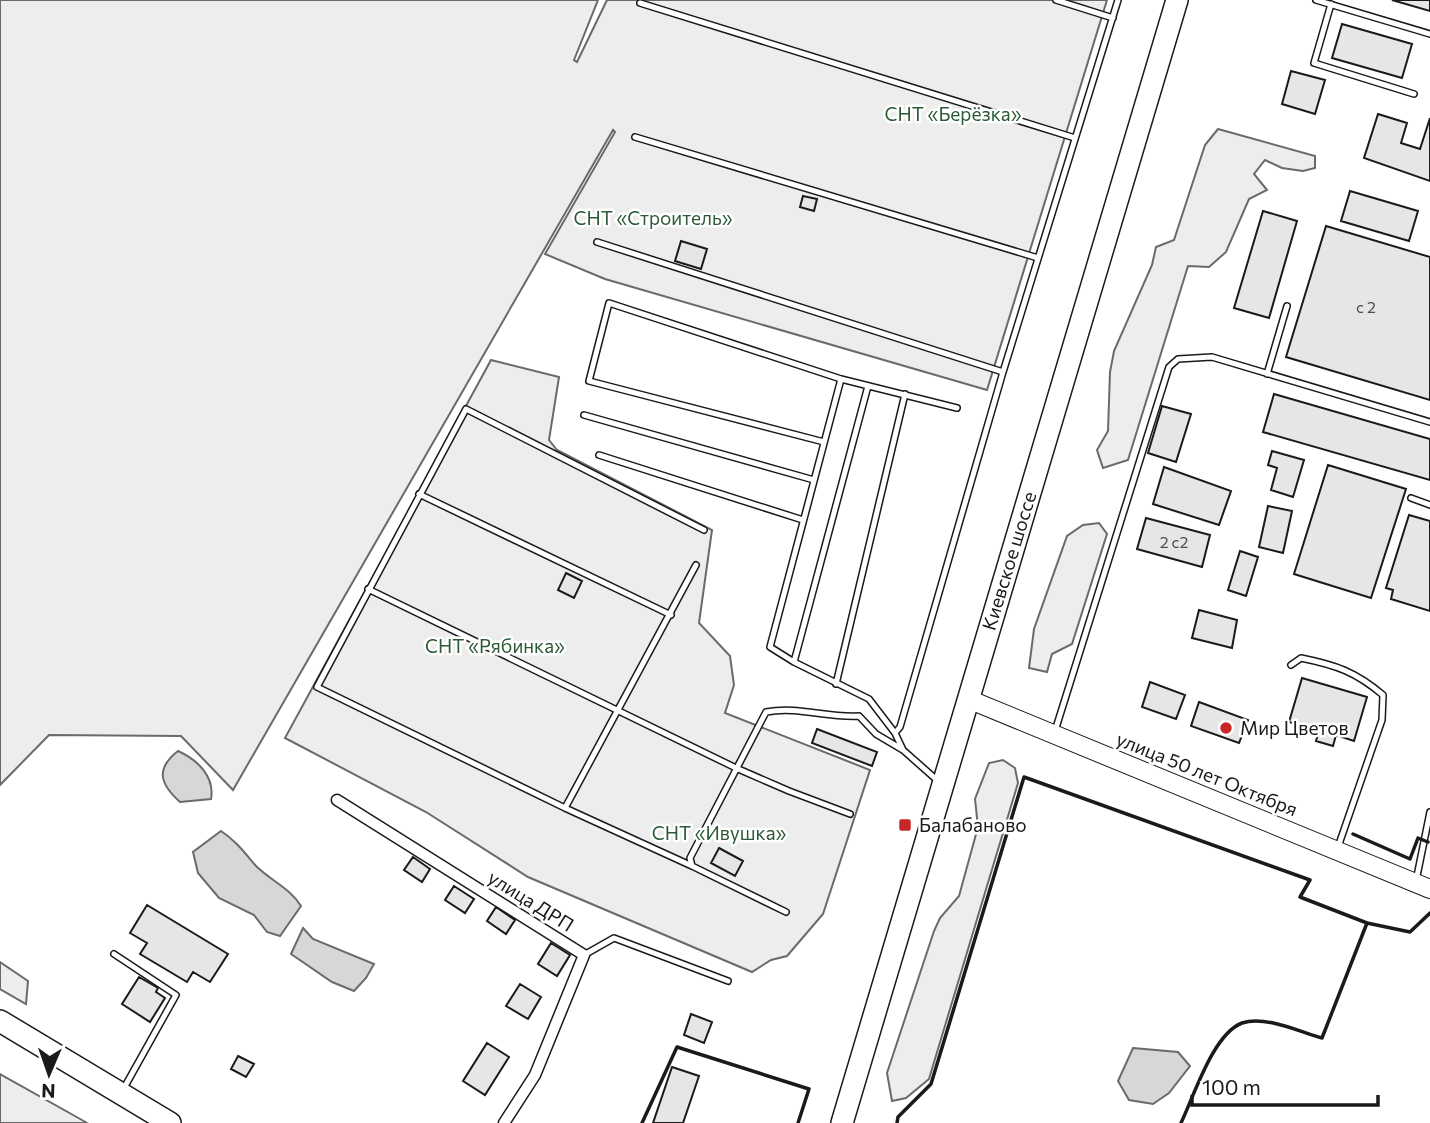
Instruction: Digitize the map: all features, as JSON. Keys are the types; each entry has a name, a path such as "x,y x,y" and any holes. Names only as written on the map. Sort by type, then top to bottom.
{"highway":[{"name":"Киевское шоссе","path":"842,1123 1177,0"},
{"path":"0,1021 170,1123"}],"main road":[{"name":"улица 50 лет Октября","path":"968,699 1423,886"}],"street":[{"name":"улица ДРП","path":"337,800 584,955 535,1075 504,1123"}],"lane":[{"path":"1056,0 1112,18"},
{"path":"895,733 900,727 1003,372 1118,0"},
{"path":"1316,0 1430,34"},
{"path":"1340,7 1342,0"},
{"path":"640,3 1075,138"},
{"path":"1331,4 1314,63 1414,94"},
{"path":"635,137 1038,258"},
{"path":"597,242 1003,372"},
{"path":"824,442 589,381 609,303 841,379 957,408"},
{"path":"1267,373 1287,306"},
{"path":"1054,734 1169,367 1178,359 1212,357 1430,422"},
{"path":"841,379 770,647 794,662 869,699 895,733 903,750"},
{"path":"794,662 868,386"},
{"path":"836,684 905,394"},
{"path":"704,530 466,409 317,687 786,912"},
{"path":"584,415 814,480"},
{"path":"599,455 803,520"},
{"path":"419,494 671,615"},
{"path":"1411,498 1430,505"},
{"path":"565,808 696,565"},
{"path":"368,589 736,768 789,792 850,814"},
{"path":"1291,665 1301,658 1335,666 1359,674 1383,695 1382,720 1337,850"},
{"path":"692,866 690,858 766,712 790,707 838,717 859,716 876,734 903,750 943,786"},
{"path":"1423,886 1430,812"},
{"path":"584,955 614,938 729,981"},
{"path":"114,954 176,995 121,1094"}],"shaded area":[{"path":"0,0 598,0 574,60 577,62 607,0 1107,0 987,390 605,279 545,254 615,132 613,130 233,790 181,736 49,735 0,785"},
{"path":"1218,129 1315,156 1315,168 1303,171 1282,168 1265,160 1254,174 1267,190 1249,199 1226,252 1209,267 1188,266 1128,460 1103,468 1097,450 1108,431 1110,372 1114,351 1152,265 1156,247 1174,240 1205,145"},
{"name":"СНТ «Рябинка»","path":"491,360 559,377 549,440 557,450 712,530 699,623 730,656 734,685 725,713 870,770 823,914 787,956 771,960 752,972 528,877 426,812 285,738"},
{"path":"1099,523 1107,534 1072,644 1052,654 1047,672 1029,668 1034,629 1067,536 1083,525"},
{"path":"178,751 204,770 212,791 211,799 180,802 168,789 163,770"},
{"path":"1003,760 1015,768 1018,783 929,1079 906,1098 892,1101 887,1073 934,931 940,918 959,896 978,827 975,799 989,763"},
{"path":"221,831 301,906 280,936 267,932 254,915 219,898 198,873 193,852"},
{"path":"303,928 313,939 374,964 354,991 332,982 291,954"},
{"path":"0,962 28,981 26,1004 0,989"},
{"path":"1133,1048 1178,1052 1190,1066 1169,1093 1153,1104 1129,1100 1118,1081"},
{"path":"0,1074 82,1120 87,1123 0,1123"}],"building":[{"path":"1392,0 1430,0 1430,11"},
{"path":"1342,24 1412,44 1402,78 1332,58"},
{"path":"1291,71 1325,80 1315,114 1282,104"},
{"path":"1378,114 1407,123 1401,143 1420,149 1430,118 1430,181 1364,158"},
{"path":"1350,191 1418,211 1409,241 1341,221"},
{"path":"803,196 817,199 814,211 800,207"},
{"path":"1263,211 1297,221 1269,318 1234,308"},
{"path":"1326,226 1430,257 1430,400 1286,357"},
{"path":"681,241 707,249 701,269 675,261"},
{"path":"1274,394 1430,439 1430,480 1263,432"},
{"path":"1162,406 1191,414 1176,462 1148,453"},
{"path":"1272,451 1304,460 1293,497 1271,490 1277,468 1268,465"},
{"path":"1328,465 1406,489 1371,598 1294,574"},
{"path":"1164,467 1231,491 1219,525 1153,504"},
{"path":"1268,506 1292,511 1283,553 1259,547"},
{"path":"1409,515 1430,521 1430,611 1391,599 1393,590 1386,588"},
{"path":"1146,518 1210,535 1202,567 1137,549"},
{"path":"1240,551 1258,557 1246,596 1228,590"},
{"path":"566,573 582,581 574,598 558,590"},
{"path":"1199,610 1237,620 1232,648 1192,638"},
{"path":"1302,678 1367,697 1354,741 1336,735 1333,746 1316,741 1319,730 1289,722"},
{"path":"1150,682 1185,695 1176,719 1142,707"},
{"path":"1199,702 1248,720 1239,743 1191,726"},
{"path":"817,729 877,752 872,766 812,743"},
{"path":"719,848 743,861 735,876 711,863"},
{"path":"413,857 430,869 422,882 404,870"},
{"path":"454,886 474,899 465,913 445,900"},
{"path":"147,905 228,954 210,982 193,972 187,982 140,954 147,943 130,933"},
{"path":"496,907 515,920 506,934 487,921"},
{"path":"551,943 570,955 557,976 538,964"},
{"path":"139,977 158,988 156,992 165,998 150,1022 122,1004"},
{"path":"520,984 541,997 528,1019 506,1006"},
{"path":"691,1014 712,1022 704,1043 684,1035"},
{"path":"487,1043 509,1057 485,1095 463,1081"},
{"path":"238,1056 254,1064 246,1077 231,1069"},
{"path":"672,1067 699,1076 683,1123 653,1123"}],"wall":[{"path":"897,1123 898,1117 931,1084 1024,777 1310,880 1300,897 1367,923 1322,1038 1261,1021 1242,1023 1232,1029 1213,1052 1181,1123"},
{"path":"1353,834 1410,859 1418,838 1428,842"},
{"path":"1367,923 1410,932 1430,913"},
{"path":"642,1123 677,1047 809,1089 798,1123"}],"place":[{"name":"Мир Цветов","path":"1226,728"},
{"name":"Балабаново","path":"905,825"}],"park label":[{"name":"СНТ «Берёзка»","path":"953,114"},
{"name":"СНТ «Строитель»","path":"653,218"},
{"name":"СНТ «Ивушка»","path":"719,833"}]}
